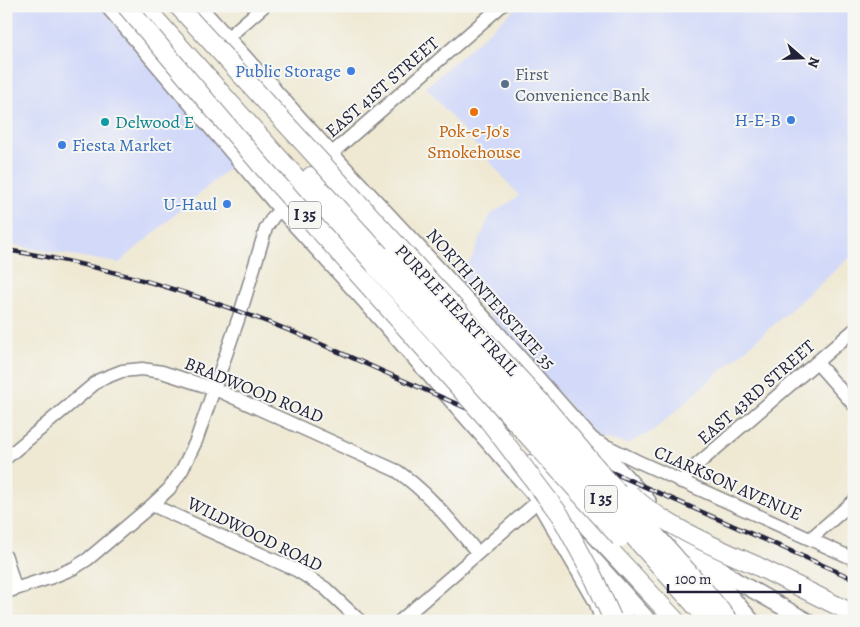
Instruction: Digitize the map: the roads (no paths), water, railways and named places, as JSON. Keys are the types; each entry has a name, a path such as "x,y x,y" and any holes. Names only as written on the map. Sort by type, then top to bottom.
{"highway":[{"name":"I 35","path":"126,6 260,164 488,420 676,621"},
{"name":"PURPLE HEART TRAIL","path":"144,6 381,262 551,439 709,621"},
{"name":"PURPLE HEART TRAIL","path":"159,6 324,191 366,233 381,262 693,621"},
{"name":"PURPLE HEART TRAIL","path":"178,6 541,402 729,621"},
{"path":"268,84 322,174 366,233"},
{"path":"541,402 622,486 649,509 691,535 757,566 851,615"},
{"path":"488,420 560,515 614,620"}],"main road":[{"path":"108,6 281,209 366,302 538,501 596,561 649,621"},
{"name":"NORTH INTERSTATE 35","path":"198,6 464,296 679,535 752,621"},
{"path":"366,302 383,312 394,313 429,281 428,268 422,251"},
{"path":"432,378 429,361 432,350 463,322 472,321 490,325"},
{"path":"538,501 597,602 614,620"},
{"path":"679,535 735,580 807,621"},
{"path":"611,580 614,620"}],"street":[{"path":"228,38 264,6"},
{"name":"EAST 41ST STREET","path":"332,154 501,6"},
{"path":"6,557 10,590 74,568 88,559 169,489 182,470 196,441 215,389 266,228 281,209"},
{"path":"450,282 400,327 399,340 414,341 464,296"},
{"name":"EAST 43RD STREET","path":"681,482 692,469 854,330"},
{"path":"817,363 854,405"},
{"name":"BRADWOOD ROAD","path":"6,458 99,380 122,371 142,369 162,372 215,389 397,471 426,494 477,552"},
{"name":"CLARKSON AVENUE","path":"588,436 681,482 854,559"},
{"path":"400,621 477,552 538,501"},
{"path":"810,539 854,501"},
{"name":"WILDWOOD ROAD","path":"152,505 296,570 325,588 360,621"}],"railway":[{"path":"6,250 81,264 155,283 263,320 854,579"}],"place":[{"name":"Public Storage","path":"351,71"},
{"name":"First Convenience Bank","path":"505,84"},
{"name":"Pok-e-Jo's Smokehouse","path":"474,112"},
{"name":"H-E-B","path":"791,120"},
{"name":"Delwood E","path":"105,122"},
{"name":"Fiesta Market","path":"62,145"},
{"name":"U-Haul","path":"227,204"}]}
